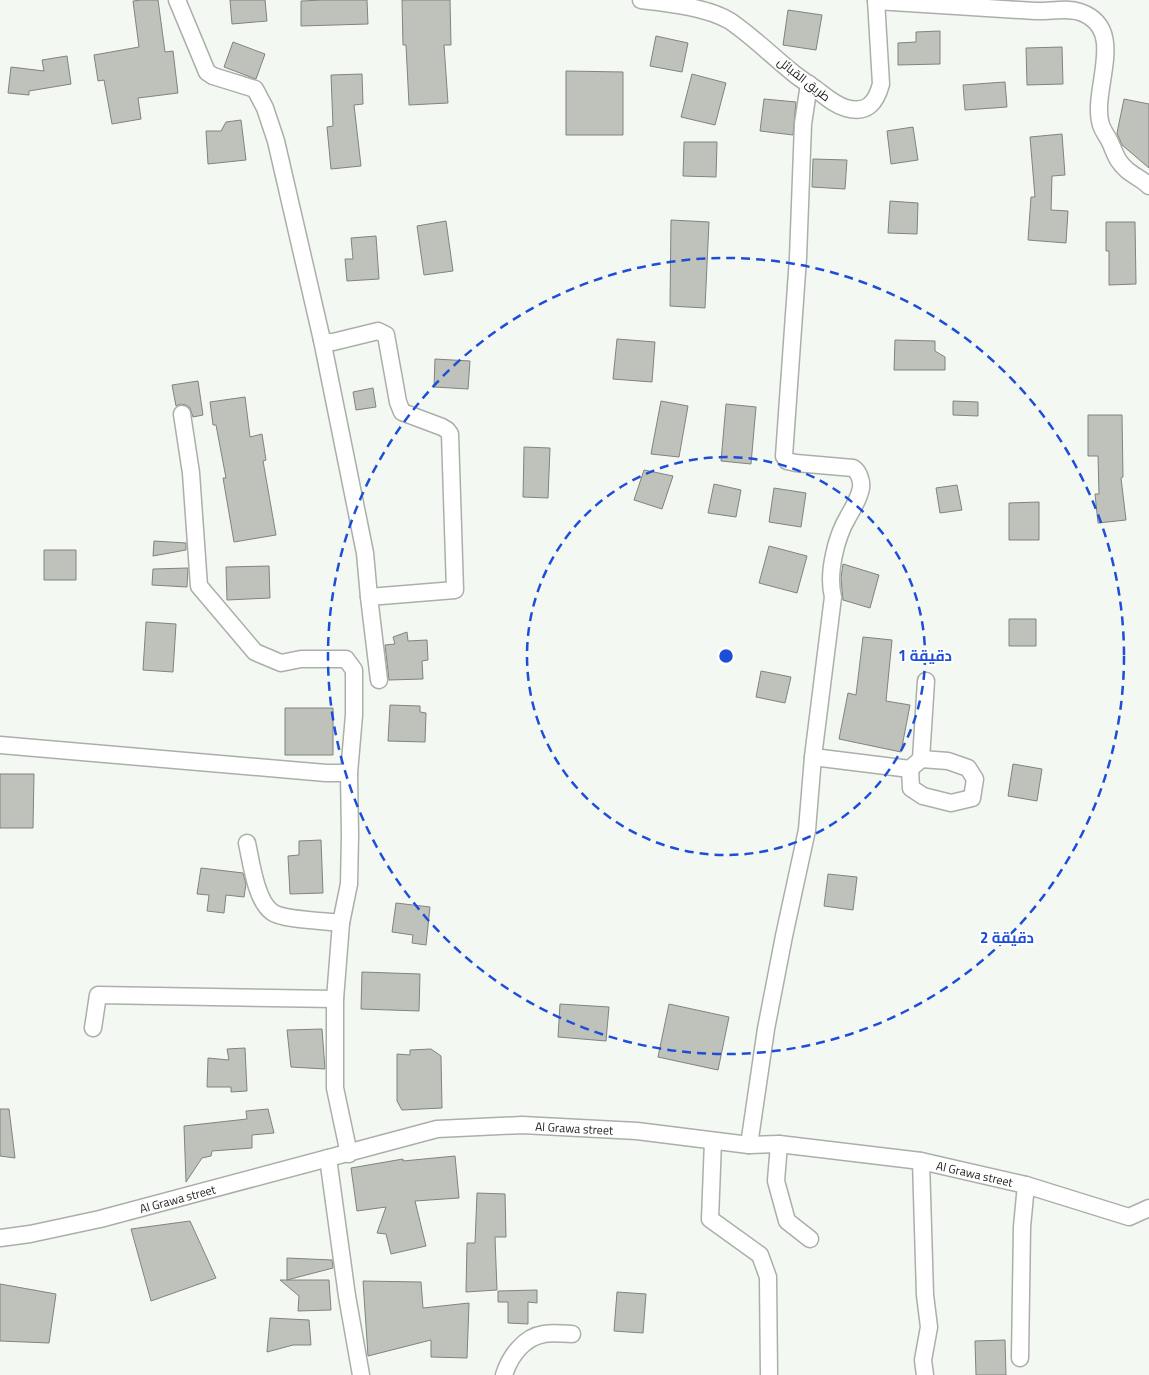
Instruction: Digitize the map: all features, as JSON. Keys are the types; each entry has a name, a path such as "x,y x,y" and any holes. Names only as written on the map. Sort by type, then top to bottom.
{"street":[{"path":"177,0 207,72 213,76 255,90 265,108 276,141 322,340 365,552 379,680"},
{"name":"طريق القبائل","path":"641,0 696,9 729,21 830,100 855,110 866,108 877,98 880,84 876,1"},
{"path":"876,1 1037,11 1073,11 1089,17 1098,23 1104,32 1106,60 1099,97 1099,116 1102,127 1115,157 1129,172 1149,186"},
{"path":"749,1145 766,1029 807,830 813,757 833,597 833,560 847,518 858,497 861,482 858,472 853,468 796,463 786,461 784,456 798,258 803,124 809,84"},
{"path":"322,340 333,342 378,331 386,335 400,409 406,414 442,427 450,434 455,590 369,597"},
{"path":"182,414 191,473 199,586 255,652 281,663 300,659 346,659 354,670 354,715 349,773 349,884 341,923 335,999 335,1088 349,1154"},
{"path":"813,757 916,764 926,681"},
{"path":"0,745 326,774 349,773"},
{"path":"247,843 256,882 265,906 273,913 294,918 341,923"},
{"path":"93,1028 98,995 335,999"},
{"name":"Al Grawa street","path":"0,1238 100,1220 437,1129 522,1125 637,1131 749,1145 779,1144 921,1161 1026,1185 1129,1217 1149,1208"},
{"path":"713,1141 710,1219 760,1255 768,1277 769,1375"},
{"path":"779,1144 776,1181 786,1221 810,1239"},
{"path":"328,1158 347,1296 361,1375"},
{"path":"921,1161 925,1295 929,1327 922,1360 925,1375"},
{"path":"1020,1358 1022,1227 1026,1185"},
{"path":"504,1375 506,1368 519,1347 530,1338 544,1334 572,1334"}],"building":[{"path":"158,0 165,52 173,51 178,93 138,98 141,119 112,124 104,80 98,81 94,55 139,47 133,1"},
{"path":"230,0 265,0 267,21 232,24"},
{"path":"367,0 368,24 301,26 301,1"},
{"path":"402,0 450,0 451,45 444,45 448,103 409,105 406,45 403,45"},
{"path":"788,10 822,15 816,50 783,45"},
{"path":"940,31 940,64 898,65 898,43 916,42 916,32"},
{"path":"656,36 688,43 682,72 650,66"},
{"path":"233,42 265,54 256,79 224,67"},
{"path":"1062,47 1063,84 1027,85 1026,48"},
{"path":"67,56 71,84 29,91 29,95 8,93 11,67 44,71 42,60"},
{"path":"566,71 623,72 623,135 566,135"},
{"path":"362,74 363,104 354,105 361,166 331,169 327,127 333,126 331,75"},
{"path":"692,74 726,83 715,125 681,117"},
{"path":"1005,82 1007,107 965,110 963,85"},
{"path":"764,99 796,102 793,135 760,131"},
{"path":"1124,99 1149,104 1149,168 1122,145 1117,133"},
{"path":"241,120 246,160 208,164 206,131 221,131 226,122"},
{"path":"913,127 918,160 891,164 887,131"},
{"path":"1062,134 1065,175 1052,176 1051,210 1068,211 1066,243 1028,240 1031,197 1035,197 1030,137"},
{"path":"684,142 717,142 716,177 683,176"},
{"path":"813,159 847,160 845,189 812,187"},
{"path":"890,201 918,203 917,234 888,233"},
{"path":"671,220 709,222 705,308 670,306"},
{"path":"446,221 453,271 424,275 417,226"},
{"path":"1106,222 1135,222 1136,284 1109,285 1109,251 1106,251"},
{"path":"376,236 379,279 347,281 345,259 353,259 351,238"},
{"path":"617,339 655,342 652,382 613,379"},
{"path":"895,340 935,341 935,351 945,357 945,370 894,370"},
{"path":"435,359 470,361 468,389 434,387"},
{"path":"198,381 203,415 193,417 190,408 186,405 176,406 172,385"},
{"path":"373,388 376,407 356,410 353,392"},
{"path":"245,397 250,437 262,434 266,460 263,461 276,535 234,542 223,478 226,478 216,425 213,425 210,402"},
{"path":"661,401 688,406 679,457 651,454"},
{"path":"953,401 978,402 978,416 953,415"},
{"path":"726,404 756,407 751,464 721,461"},
{"path":"1088,415 1122,415 1123,477 1121,478 1126,520 1098,523 1095,494 1099,494 1098,456 1088,456"},
{"path":"524,447 550,448 548,498 523,497"},
{"path":"644,470 673,476 662,509 634,500"},
{"path":"714,484 741,490 736,517 708,513"},
{"path":"957,485 962,510 940,513 936,488"},
{"path":"774,488 806,493 801,527 769,522"},
{"path":"1039,502 1039,540 1009,540 1009,503"},
{"path":"154,541 186,543 186,550 153,556"},
{"path":"769,546 807,556 797,593 759,583"},
{"path":"44,550 76,550 76,580 44,580"},
{"path":"843,564 879,575 870,608 843,600 841,578"},
{"path":"269,566 270,598 227,600 226,567"},
{"path":"188,568 187,587 152,585 153,569"},
{"path":"1009,619 1036,619 1036,646 1009,646"},
{"path":"146,622 176,624 173,672 143,670"},
{"path":"407,632 408,641 427,640 428,660 422,661 423,679 389,680 385,645 395,644 393,637"},
{"path":"863,637 892,640 886,701 910,705 901,752 839,739 848,693 856,695"},
{"path":"761,671 791,677 785,703 756,697"},
{"path":"390,705 420,706 420,712 426,713 425,742 388,741"},
{"path":"285,708 333,708 333,755 285,755"},
{"path":"1013,764 1042,769 1037,801 1008,796"},
{"path":"0,774 34,774 33,828 0,828"},
{"path":"321,840 323,893 290,894 288,856 299,855 299,841"},
{"path":"201,868 243,873 246,884 244,897 226,895 224,913 207,911 209,895 197,894"},
{"path":"828,874 857,877 853,910 824,906"},
{"path":"396,903 430,907 426,945 412,943 413,935 392,932"},
{"path":"362,972 420,974 419,1011 361,1009"},
{"path":"560,1004 609,1007 606,1041 558,1037"},
{"path":"669,1004 729,1017 718,1070 658,1057"},
{"path":"322,1029 325,1069 291,1067 287,1030"},
{"path":"245,1048 247,1091 231,1092 231,1087 207,1087 208,1058 229,1060 227,1049"},
{"path":"431,1049 441,1056 442,1108 402,1110 397,1101 397,1054 410,1055 410,1050"},
{"path":"0,1109 9,1109 15,1158 0,1156"},
{"path":"268,1109 274,1133 252,1135 252,1148 212,1151 211,1156 202,1158 186,1182 184,1126 247,1119 246,1111"},
{"path":"455,1156 459,1198 415,1201 426,1246 391,1254 386,1234 377,1233 386,1207 357,1211 351,1168 403,1159 403,1161"},
{"path":"477,1193 505,1194 506,1237 495,1237 497,1290 466,1292 467,1243 475,1243"},
{"path":"190,1221 216,1278 151,1301 131,1229"},
{"path":"287,1258 332,1260 333,1268 287,1280"},
{"path":"280,1280 329,1280 331,1310 298,1311 299,1296"},
{"path":"363,1281 421,1282 423,1308 469,1303 467,1358 431,1357 431,1340 368,1356"},
{"path":"0,1284 56,1294 49,1343 0,1341"},
{"path":"537,1290 537,1303 528,1302 528,1324 508,1323 508,1302 498,1302 498,1291"},
{"path":"617,1292 646,1294 643,1333 614,1331"},
{"path":"270,1318 309,1320 311,1345 293,1345 267,1352"},
{"path":"1005,1340 1006,1375 976,1375 975,1341"}]}
